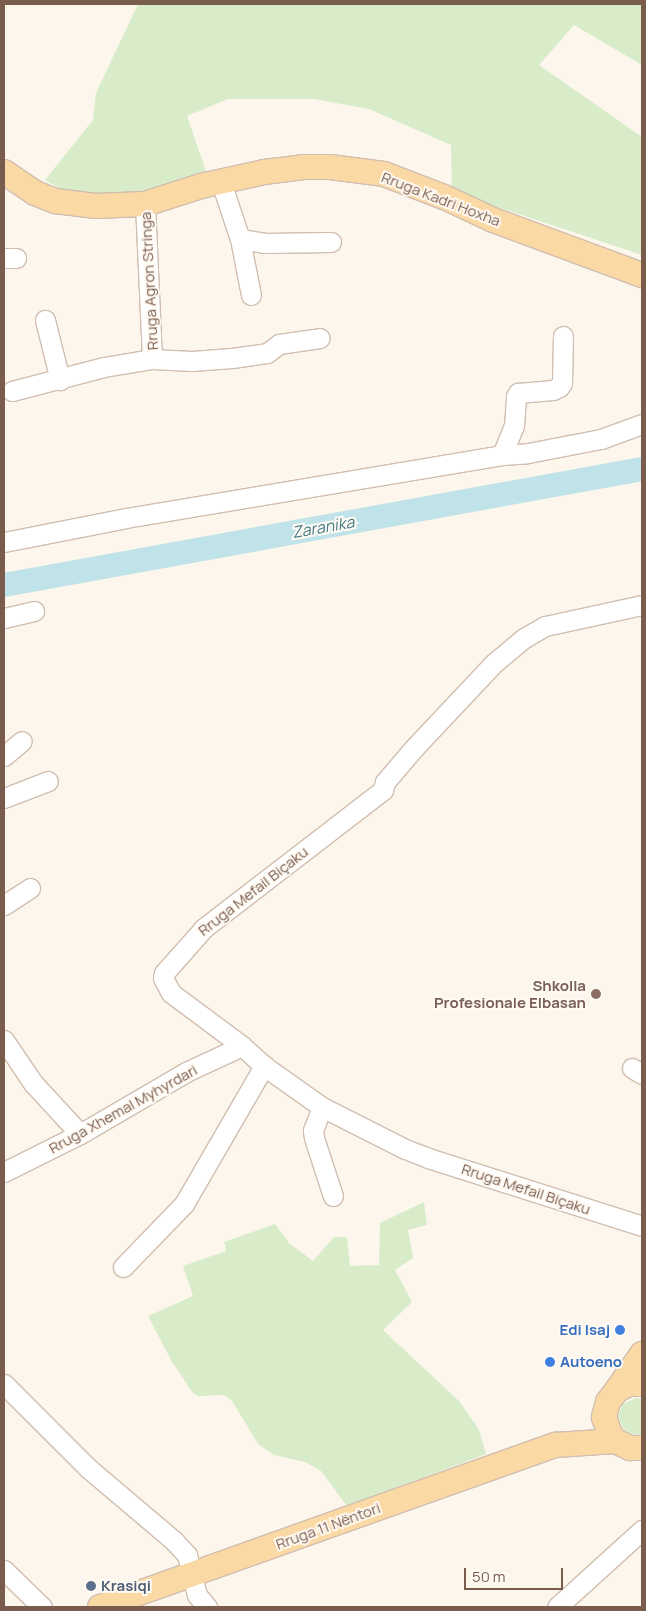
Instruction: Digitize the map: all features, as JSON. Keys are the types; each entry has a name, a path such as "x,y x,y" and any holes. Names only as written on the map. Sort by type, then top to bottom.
{"main road":[{"name":"Rruga Kadri Hoxha","path":"4,172 35,193 55,201 95,206 145,204 221,182 264,172 302,168 330,168 384,174 511,227 642,275"},
{"path":"632,1449 606,1426 611,1399 642,1354"},
{"path":"611,1399 629,1384 642,1384"},
{"name":"Rruga 11 Nëntori","path":"100,1607 556,1445 611,1399"},
{"name":"Rruga 11 Nëntori","path":"556,1445 632,1449"}],"street":[{"path":"221,182 240,239 251,295"},
{"name":"Rruga Agron Stringa","path":"145,204 152,359"},
{"path":"240,239 264,243 331,242"},
{"path":"45,320 60,380"},
{"path":"502,455 514,426 516,396 518,393 553,390 562,383 563,336"},
{"path":"12,391 104,367 152,359 192,361 232,358 267,353 279,344 320,338"},
{"path":"4,542 126,518 502,455 528,453 601,439 642,424"},
{"name":"Rruga Mefail Biçaku","path":"642,605 545,626 524,638 494,664 414,748 385,782 383,790 193,938 164,973 163,982 171,993 242,1046 264,1066 322,1108 420,1155 642,1226"},
{"path":"4,618 34,611"},
{"path":"4,756 22,741"},
{"path":"4,798 48,781"},
{"path":"4,905 30,888"},
{"path":"4,1040 33,1083 80,1134"},
{"name":"Rruga Xhemal Myhyrdari","path":"4,1172 80,1134 186,1072 242,1046"},
{"path":"123,1267 184,1204 264,1066"},
{"path":"322,1108 313,1130 333,1196"},
{"path":"4,1384 88,1468 174,1541 187,1555 197,1595 207,1607"},
{"path":"557,1607 642,1530"},
{"path":"4,1570 42,1607"}],"green space":[{"path":"138,4 642,4 642,65 574,25 539,65 642,137 642,255 452,192 451,145 369,109 314,99 228,99 187,116 208,177 132,195 70,194 45,180 93,120 96,93"},
{"path":"424,1202 427,1225 408,1230 413,1258 395,1270 412,1302 383,1330 460,1402 479,1430 486,1454 347,1506 321,1471 305,1462 274,1455 258,1444 232,1401 224,1395 198,1396 192,1392 171,1360 148,1316 193,1296 183,1266 226,1251 224,1242 275,1224 289,1243 313,1261 334,1237 347,1237 350,1266 379,1265 380,1223"},
{"path":"636,1398 642,1399 642,1434 635,1435 624,1430 618,1416 623,1404"}],"waterway":[{"name":"Zaranika","path":"4,585 642,469"}],"place":[{"name":"Shkolla Profesionale Elbasan","path":"596,994"},
{"name":"Edi Isaj","path":"620,1330"},
{"name":"Autoeno","path":"550,1362"},
{"name":"Krasiqi","path":"91,1586"}]}
